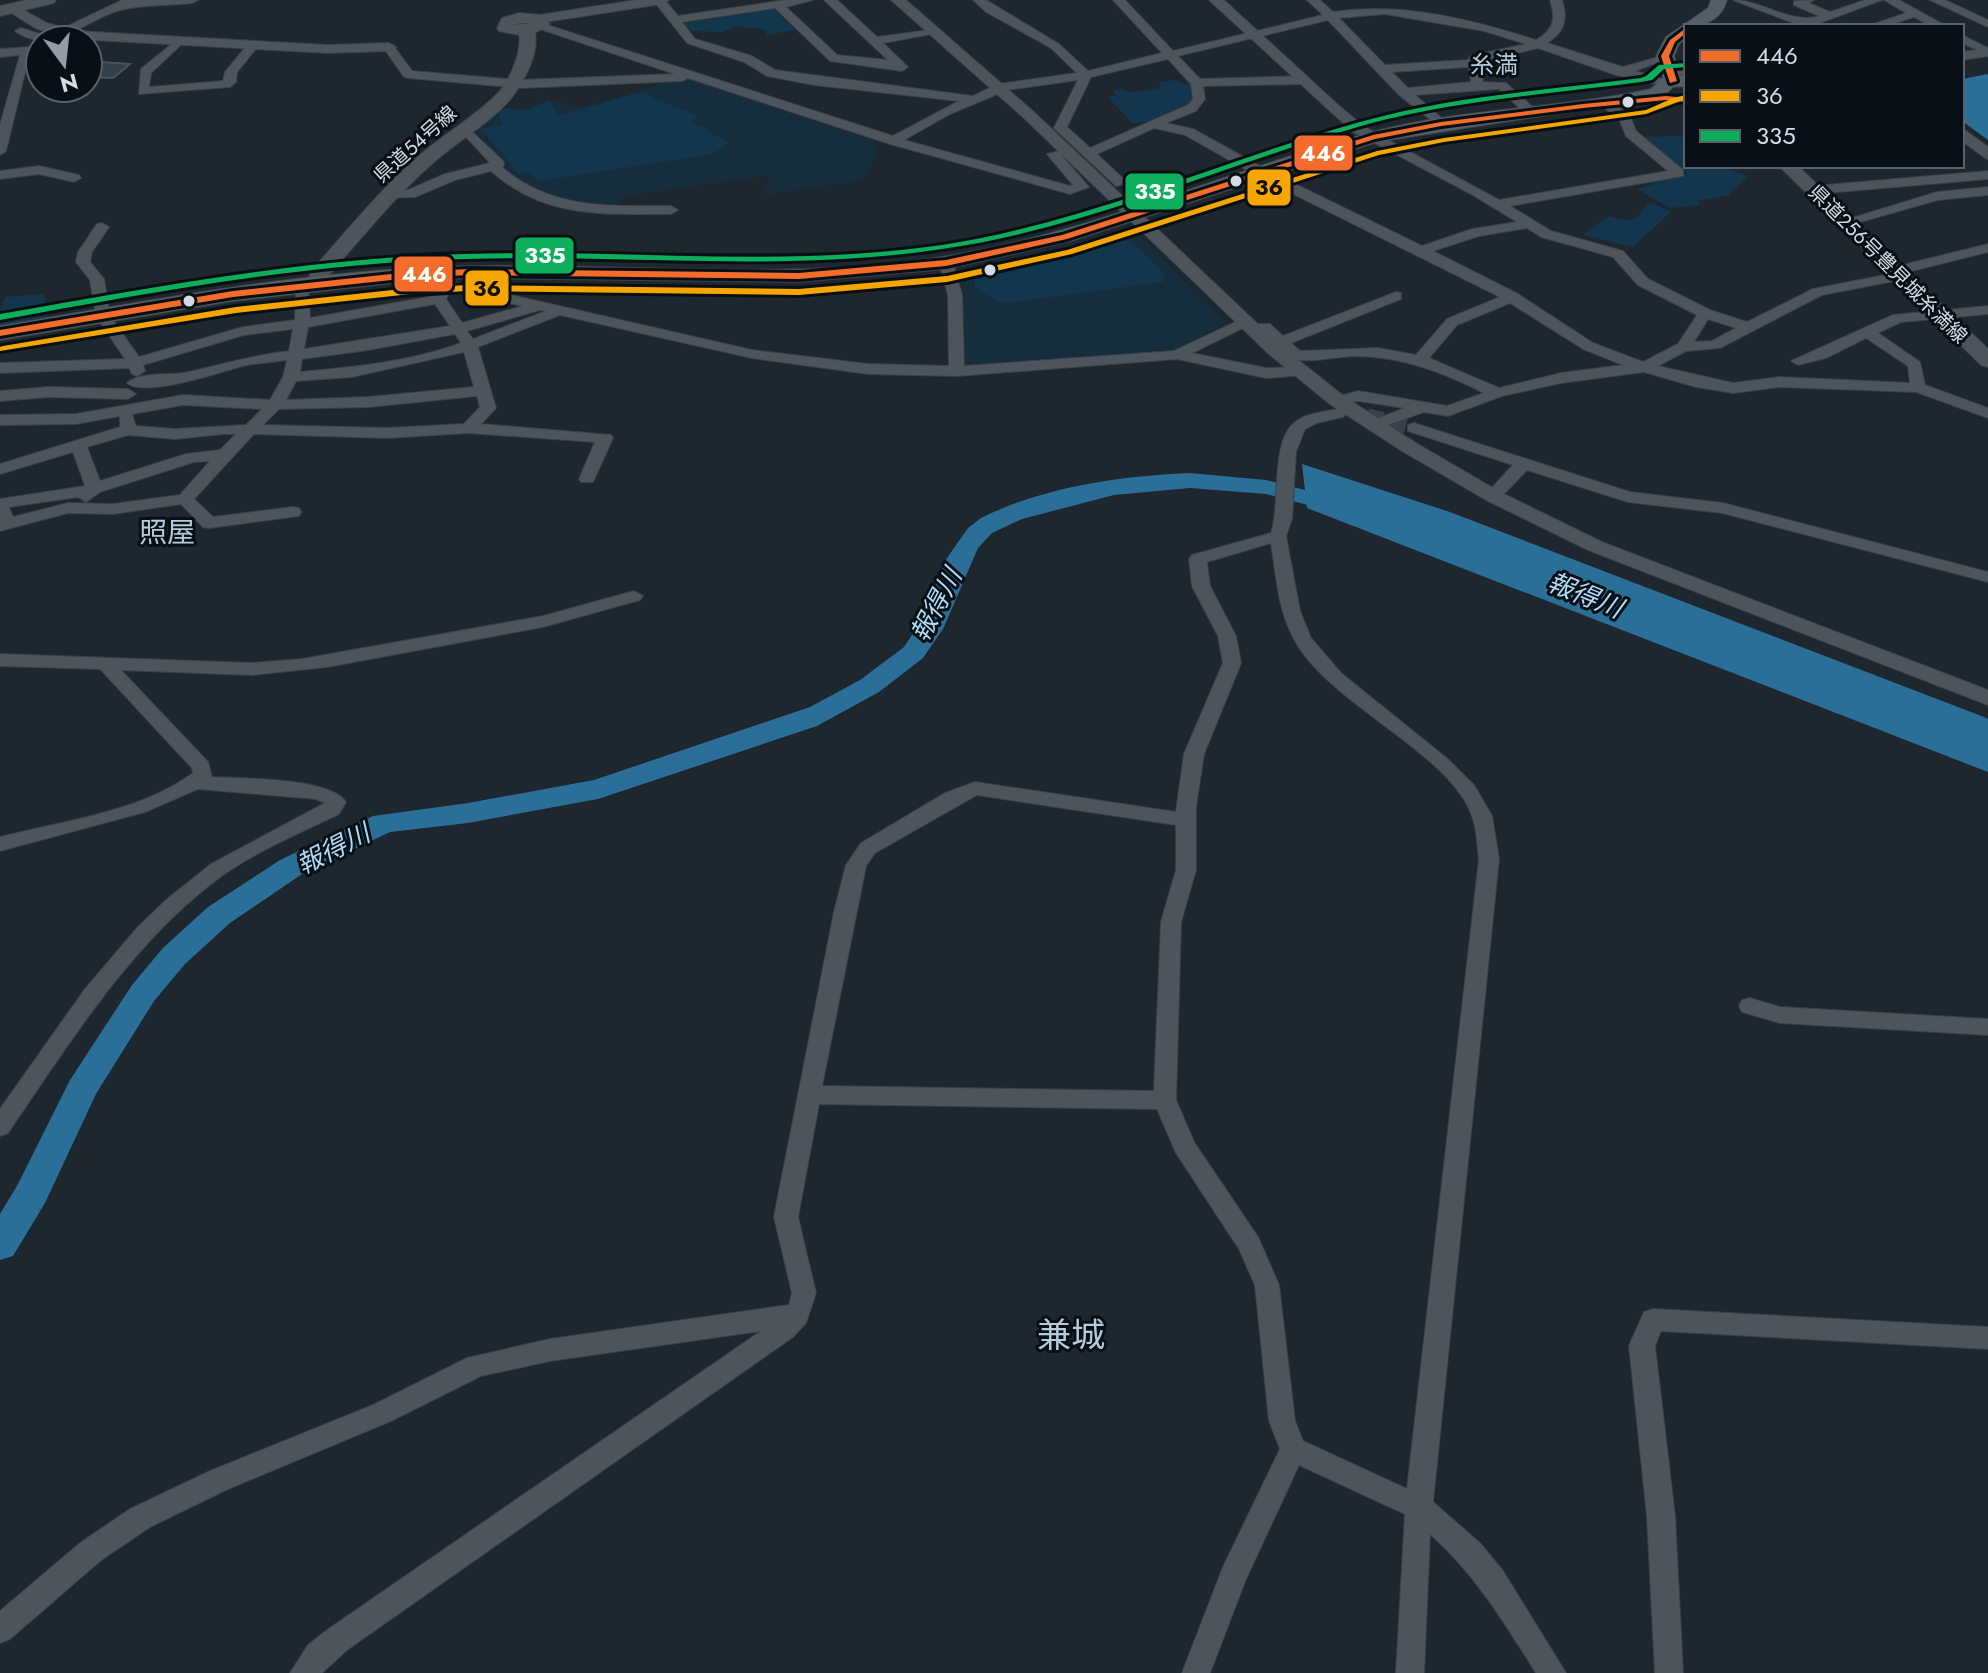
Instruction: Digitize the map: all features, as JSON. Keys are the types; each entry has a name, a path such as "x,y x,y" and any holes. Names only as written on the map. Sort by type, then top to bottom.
{"main road":[{"path":"7,10 48,0"},
{"path":"1695,24 1716,10 1719,0"},
{"path":"510,2 531,24"},
{"name":"県道54号線","path":"309,286 389,195 499,101 514,84 526,51 531,24"},
{"path":"1676,85 1668,51 1684,32"},
{"path":"0,333 309,286 444,278 799,276 946,263 1025,248 1373,137 1441,124 1605,104 1676,85"},
{"path":"1583,106 1653,94 1676,85"},
{"name":"県道256号豊見城糸満線","path":"1790,168 1988,361"}],"street":[{"path":"83,24 131,0"},
{"path":"115,7 192,0"},
{"path":"531,24 660,0 691,41 748,59 771,73 971,99"},
{"path":"675,20 807,0"},
{"path":"830,0 908,72 892,90"},
{"path":"898,0 1041,126 1247,325 1338,407 1493,496 1595,546 1988,698"},
{"path":"979,0 990,10 1055,46 1086,75"},
{"path":"1087,154 1195,105 1201,94 1197,83 1119,0"},
{"path":"1216,0 1355,126 1546,234 1618,254 1636,278 1705,313 1748,327"},
{"path":"1313,0 1403,92 1441,124"},
{"path":"1477,85 1474,59 1525,51 1552,34 1558,23 1559,6 1556,0"},
{"path":"1739,0 1805,24"},
{"path":"1808,0 1798,3 1827,15"},
{"path":"1809,24 1827,15 1876,0"},
{"path":"1890,0 1936,24"},
{"path":"1936,0 1988,24"},
{"path":"778,5 834,58 899,65"},
{"path":"7,10 40,24"},
{"path":"894,141 928,119 999,89 1086,75 1332,17 1407,12 1540,43 1620,72 1676,85"},
{"path":"1880,24 1916,13"},
{"path":"1974,18 1988,15"},
{"path":"1769,24 1787,16"},
{"path":"531,24 894,141 1056,186 1079,189 1082,187 1053,154 1066,151"},
{"path":"875,41 933,31"},
{"path":"104,36 348,50 389,47 408,74 514,84 699,77"},
{"path":"1964,39 1988,52"},
{"path":"179,41 145,72 143,91 226,84 230,82 231,72 253,45"},
{"path":"0,53 24,49"},
{"path":"1620,72 1668,51"},
{"path":"1964,56 1988,52"},
{"path":"0,151 24,58"},
{"path":"1380,69 1474,63"},
{"path":"1086,75 1060,128 1121,183"},
{"path":"1197,83 1303,80"},
{"path":"794,109 814,81"},
{"path":"1403,92 1477,85 1502,86 1531,112"},
{"path":"1497,204 1678,173 1630,133 1625,117 1605,104"},
{"path":"1041,126 1062,123"},
{"path":"1153,124 1196,136 1264,174 1513,297 1588,346 1645,367 1696,382 1733,388 1780,382 1918,388 1988,413"},
{"path":"464,128 484,146 499,165 496,168"},
{"path":"1964,135 1988,155"},
{"path":"389,195 410,194 450,177 496,168"},
{"path":"496,168 516,187 551,203 594,210 671,210"},
{"path":"0,175 39,170 74,178"},
{"path":"1814,190 1988,175"},
{"path":"1846,222 1937,196 1988,191"},
{"path":"1420,251 1477,232 1529,224"},
{"path":"102,227 85,252 83,262 97,279 103,316 135,363 128,430"},
{"path":"1410,1673 1411,1590 1419,1507 1489,859 1482,816 1467,790 1442,764 1335,677 1303,640 1291,611 1281,528 1288,452 1293,434 1299,426 1358,396 1448,411 1497,393 1561,378 1645,367 1683,347 1715,345 1818,292 1988,248"},
{"path":"946,263 955,295 957,371"},
{"path":"468,428 488,408 470,346 439,299 444,278 561,312 787,360 881,370 957,371 1177,355 1266,373 1300,372"},
{"path":"309,286 291,377 275,405 247,431 224,455 185,499 113,509 76,509 4,525 0,504 7,481 0,472 98,437 128,430 175,434 224,429 247,431 387,433 468,428 605,438 587,479"},
{"path":"1281,342 1396,296"},
{"path":"1420,359 1452,322 1513,297"},
{"path":"0,368 135,363 243,331 301,324 439,299"},
{"path":"0,420 76,419 130,395 245,361 458,329 537,306"},
{"path":"1798,361 1821,355 1898,318 1988,310"},
{"path":"291,377 352,372 470,346 561,312"},
{"path":"1683,347 1705,313"},
{"path":"1177,355 1247,325 1265,327 1297,356 1374,350 1420,359 1497,393"},
{"path":"1867,332 1915,365 1918,388"},
{"path":"0,396 48,392 275,405 368,402 483,391"},
{"path":"1374,425 1420,408"},
{"path":"1414,428 1628,497 1723,508 1988,577"},
{"path":"79,446 94,488"},
{"path":"0,504 94,488 192,457 224,455"},
{"path":"1493,496 1524,463"},
{"path":"76,509 94,488"},
{"path":"185,499 209,523 293,512"},
{"path":"1196,1673 1233,1576 1293,1449 1280,1407 1276,1343 1267,1285 1249,1244 1184,1146 1165,1100 1171,922 1186,870 1186,820 1194,754 1232,663 1233,649 1199,578 1198,559 1281,528"},
{"path":"0,660 252,669 336,662 570,617 634,596"},
{"path":"0,844 169,796 203,775 201,766 104,663"},
{"path":"0,1127 107,976 164,912 206,877 254,848 332,809 336,802 328,795 316,792 196,782"},
{"path":"304,1673 318,1655 337,1640 784,1329 797,1315 803,1305 804,1293 786,1217 844,912 856,865 868,848 952,798 975,788 1186,820"},
{"path":"1750,1006 1780,1015 1988,1027"},
{"path":"810,1095 1165,1100"},
{"path":"0,1629 90,1552 140,1518 219,1480 382,1413 476,1366 550,1350 797,1315"},
{"path":"1669,1673 1661,1516 1642,1346 1653,1320 1988,1338"},
{"path":"1293,1449 1419,1507 1470,1552 1493,1580 1552,1673"}],"shaded area":[{"path":"774,9 795,30 767,35 765,30 737,26 723,32 691,31 684,23"},
{"path":"660,79 693,79 876,139 876,157 861,181 764,195 762,188 770,184 767,176 624,196 620,199 621,208 552,201 503,171 506,165 474,129 501,107 527,110 549,100 583,107 654,87"},
{"path":"1176,80 1182,84 1192,83 1192,101 1180,111 1157,120 1132,123 1107,96 1117,96 1113,90 1123,89 1128,93 1160,88 1159,82"},
{"path":"644,91 655,99 699,116 691,123 710,129 707,132 730,142 713,154 538,181 527,172 518,173 481,129 503,124 498,114 504,108 527,110 549,100 558,116"},
{"path":"1684,136 1684,168 1724,168 1748,176 1728,195 1697,201 1701,205 1670,208 1637,189 1655,184 1652,180 1688,174 1639,137"},
{"path":"1650,202 1671,212 1633,247 1583,235 1608,216 1635,219"},
{"path":"1112,233 1138,235 1223,319 1224,325 1176,350 967,367 963,363 956,272 1032,256"},
{"path":"1117,239 1133,242 1164,273 1163,282 1006,303 997,302 975,287 975,279 983,273"},
{"path":"44,294 48,317 0,325 0,310 5,297"}],"water":[{"path":"1988,74 1988,140 1964,122 1964,79"},
{"path":"1302,464 1450,512 1984,717 1988,719 1988,772 1307,508"}],"building":[{"path":"104,62 130,64 113,78 104,78"}],"waterway":[{"name":"報得川","path":"0,1245 32,1193 82,1089 143,993 174,956 219,915 291,867 384,823 468,813 598,789 807,720 869,686 914,653 929,629 967,545 983,528 1014,513 1114,487 1190,481 1266,487 1342,507"}],"tunnel":[{"path":"1367,416 1414,428"}],"transit line":[{"name":"446","path":"1673,81 1665,56 1672,41 1684,32"},
{"name":"335","path":"0,317 232,278 348,263 525,255 823,258 942,247 1050,224 1368,122 1469,102 1641,80 1649,78 1662,67 1684,65"},
{"name":"36","path":"3,349 236,310 411,291 468,288 799,292 947,279 1069,252 1377,153 1444,140 1646,112 1684,97"},
{"name":"446","path":"0,333 233,294 410,275 468,272 799,276 946,263 1064,237 1373,137 1441,124 1583,106 1666,98 1684,100"}],"district":[{"name":"糸満","path":"1494,65"},
{"name":"照屋","path":"167,532"},
{"name":"兼城","path":"1071,1335"}]}
